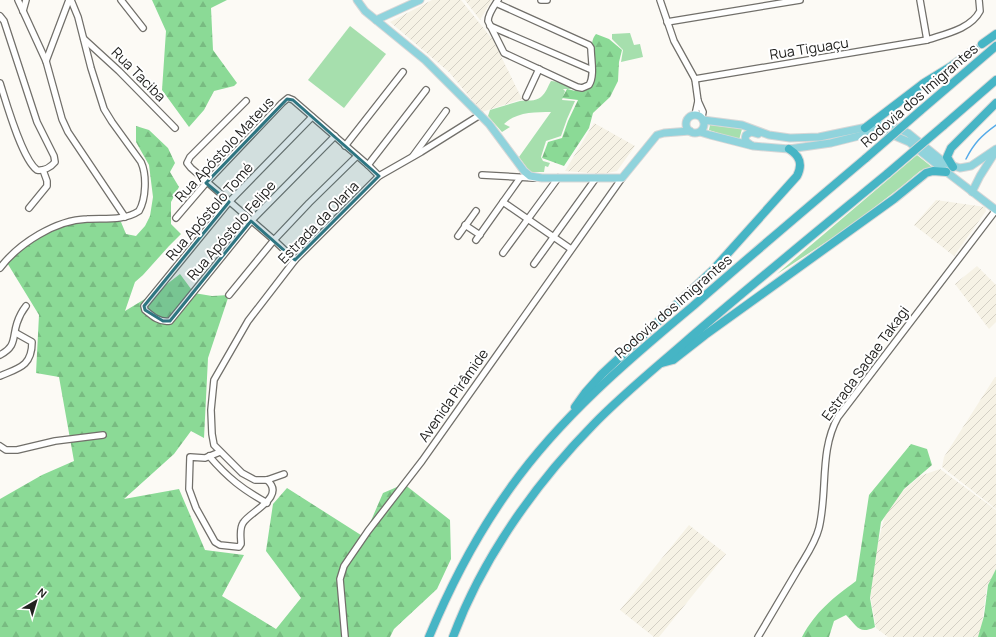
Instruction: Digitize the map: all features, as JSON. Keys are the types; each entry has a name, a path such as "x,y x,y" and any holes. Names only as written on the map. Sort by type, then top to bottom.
{"highway":[{"path":"864,128 924,83 950,67 996,34"},
{"name":"Rodovia dos Imigrantes","path":"428,637 451,586 472,546 511,487 540,450 569,417 633,357 996,46"},
{"path":"453,637 491,558 524,507 561,460 593,424 629,390 759,279 888,173 996,80"},
{"path":"954,167 947,157 948,151 996,103"},
{"path":"569,417 596,379 712,271 797,176 800,165 798,157 796,153 789,149"},
{"path":"660,364 673,360 705,335 894,199 924,174 933,171 946,172"}],"main road":[{"path":"357,0 365,11 411,47 425,60 480,115 501,139 520,166 528,174 537,178 622,178 657,135 688,128"},
{"path":"376,20 420,0"},
{"path":"688,128 688,119 700,117 742,125 778,137"},
{"path":"700,117 704,126 700,132"},
{"path":"753,146 747,143 745,139 748,133 768,137 820,137 877,125 887,125 902,129 940,159 954,167 964,168 974,164 996,150"},
{"path":"688,128 694,133 700,132 753,146 789,149 831,143 875,132 888,133 909,142 996,210"},
{"path":"972,192 996,150"}],"street":[{"path":"18,0 46,61 62,119 68,132 125,217"},
{"path":"23,11 26,0"},
{"path":"46,61 70,0"},
{"path":"0,268 13,252 47,230 80,220 125,217 135,214 141,208 146,175 144,168 104,109 91,68 84,38 70,0"},
{"path":"121,0 143,28"},
{"path":"541,0 547,0"},
{"path":"660,0 674,41 695,79 700,117"},
{"path":"667,22 800,0"},
{"path":"920,0 927,40"},
{"name":"Rua Tiguaçu","path":"695,79 927,40 948,33 971,22 980,11 979,0"},
{"path":"497,2 589,45 591,48 591,83 586,87 578,87 504,53 490,26 488,17 497,2"},
{"path":"0,16 4,21 37,122 54,156 54,163 43,170 35,169 26,155 11,119 0,83"},
{"path":"490,26 592,70"},
{"name":"Rua Taciba","path":"84,38 175,128"},
{"path":"526,97 539,69"},
{"path":"346,146 403,72"},
{"path":"368,165 426,90"},
{"name":"Rua Apóstolo Mateus","path":"176,218 206,183 282,103 290,98 312,117"},
{"path":"246,101 190,157 187,163 206,183 274,240 295,260"},
{"path":"411,158 446,111"},
{"name":"Estrada da Olaria","path":"284,474 267,480 255,480 246,476 214,445 211,410 214,380 248,321 295,260 379,176 480,115"},
{"path":"312,117 379,176"},
{"name":"Rua Apóstolo Tomé","path":"163,321 144,310 144,306 229,202 312,117"},
{"name":"Rua Apóstolo Felipe","path":"163,321 170,321 251,221 335,136"},
{"path":"229,295 274,240 357,156"},
{"path":"510,177 519,173 520,166"},
{"path":"29,208 47,186 47,181 43,170"},
{"path":"482,175 537,178"},
{"path":"466,225 478,237 520,178"},
{"path":"503,253 558,178"},
{"path":"534,264 596,178"},
{"name":"Avenida Pirâmide","path":"345,637 340,579 344,566 368,531 422,461 622,178"},
{"path":"503,202 571,249"},
{"name":"Estrada Sadae Takagi","path":"758,637 810,549 817,534 821,515 826,453 834,425 851,400 996,210"},
{"path":"458,236 476,211"},
{"path":"0,355 10,348 13,343 17,323 26,306"},
{"path":"0,376 21,367 28,360 32,352 32,342 16,333"},
{"path":"0,446 10,451 55,441 103,435"},
{"path":"220,452 205,458 190,457 189,489 196,508 215,542 220,545 239,547 241,544 240,530 243,522 250,514 260,509 267,503 273,491 272,484 267,480"},
{"path":"209,456 223,473 236,485 267,503"}],"highlighted area":[{"path":"287,99 293,100 379,176 295,260 251,221 170,321 163,321 145,310 144,306 229,202 206,183"}],"shaded area":[{"path":"432,0 461,0 493,40 522,99 482,112 449,72 390,22"},
{"path":"465,0 492,0 480,20"},
{"path":"594,123 635,146 617,171 603,174 565,171"},
{"path":"936,200 985,207 986,211 954,256 914,225"},
{"path":"977,266 996,285 996,322 989,329 955,284"},
{"path":"995,377 996,509 942,467 944,457"},
{"path":"940,469 996,510 996,571 987,586 980,637 888,637 876,628 868,583 885,515 897,496 920,476"},
{"path":"689,525 726,554 659,637 654,637 620,610"}],"green space":[{"path":"152,0 227,0 211,8 213,50 237,83 234,86 214,91 204,110 189,127 162,90 166,31"},
{"path":"350,26 386,54 344,108 308,80"},
{"path":"630,33 634,45 640,44 643,57 621,62 623,50 612,39 612,34"},
{"path":"596,34 609,39 622,50 619,62 618,81 610,97 593,113 589,128 564,166 542,158 548,142 562,138 578,100 562,98 567,89 582,91 589,88 593,83 594,75 592,48 593,40"},
{"path":"551,81 561,82 575,89 563,89 565,91 562,100 575,101 561,136 546,141 541,157 543,161 550,163 548,167 545,166 544,172 530,172 519,157 551,112 532,113 514,117 504,124 510,127 502,132 488,116 490,110 520,101 539,99 544,94"},
{"path":"710,125 742,129 739,140 709,130"},
{"path":"136,126 149,130 168,148 175,163 170,172 179,187 171,202 171,224 181,234 135,282 125,311 158,291 180,274 194,293 212,296 229,295 208,358 204,438 191,431 174,454 124,499 179,489 205,550 244,555 222,596 276,629 301,598 266,551 273,504 287,488 364,537 383,493 404,484 450,520 451,559 437,589 394,629 390,637 0,637 0,499 42,475 74,461 59,377 36,373 39,315 6,261 31,241 72,221 121,222 126,234 136,236 145,226 150,216 153,197 149,165 136,142"},
{"path":"917,155 932,167 920,171 849,227 777,274"},
{"path":"911,444 927,449 932,465 904,489 881,522 870,598 875,627 862,630 846,615 834,621 829,637 802,637 819,612 856,581 869,495"},
{"path":"996,569 996,637 978,637 984,616 988,585"}],"waterway":[{"path":"966,159 972,148 979,140 996,125"}]}
